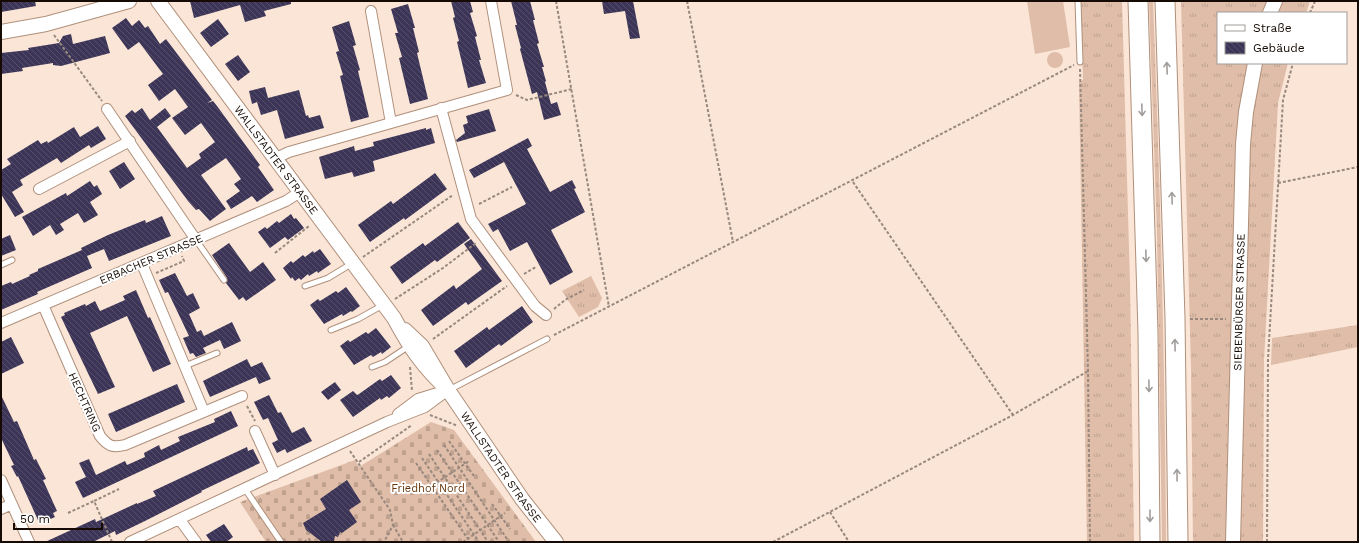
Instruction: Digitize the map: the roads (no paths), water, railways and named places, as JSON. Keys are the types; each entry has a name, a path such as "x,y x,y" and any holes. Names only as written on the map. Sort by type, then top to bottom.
{"highway":[{"path":"1138,1 1148,333 1150,542"},
{"path":"1165,1 1175,318 1178,542"}],"main road":[{"path":"1,32 46,24 129,1"},
{"name":"WALLSTADTER STRASSE","path":"158,1 384,305 394,318 422,346 448,390 522,499 556,542"},
{"path":"1270,12 1275,1"},
{"name":"SIEBENBÜRGER STRASSE","path":"1234,542 1243,144 1246,112 1255,64"},
{"name":"WALLSTADTER STRASSE","path":"394,318 409,346 430,373 448,390"}],"street":[{"path":"276,158 289,152 507,90 491,1"},
{"path":"371,11 391,123"},
{"path":"441,108 462,188 472,219 484,238 535,306 546,315"},
{"path":"107,109 196,240"},
{"path":"39,189 130,141"},
{"name":"ERBACHER STRASSE","path":"1,323 142,264 286,201 300,192"},
{"path":"142,264 204,412"},
{"name":"HECHTRING","path":"43,305 100,436 107,445 115,448 124,445 242,396"},
{"path":"130,542 180,520 387,422 425,407 448,390"},
{"path":"387,422 418,399 448,390"},
{"path":"255,431 275,474"},
{"path":"1,480 29,542"},
{"path":"1,509 12,504"},
{"path":"180,520 196,542"}],"lane":[{"path":"1078,1 1080,62"},
{"path":"196,240 224,280"},
{"path":"1,265 12,260"},
{"path":"306,286 328,278 353,263"},
{"path":"331,330 358,319 384,305"},
{"path":"448,390 547,339"},
{"path":"372,367 385,362 409,346"},
{"path":"185,366 217,353"},
{"path":"245,489 281,542"}],"park label":[{"name":"Friedhof Nord","path":"428,488"}]}
